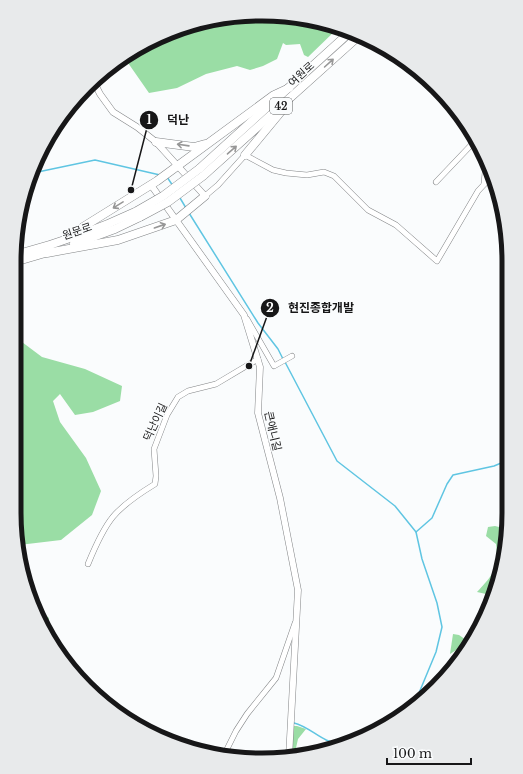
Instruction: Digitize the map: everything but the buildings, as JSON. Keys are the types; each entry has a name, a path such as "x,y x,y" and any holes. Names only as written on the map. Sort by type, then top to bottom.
{"highway":[{"name":"여원로","path":"291,92 346,36"},
{"name":"여원로","path":"139,214 168,202 291,92 355,39"},
{"path":"75,237 84,227 179,166 274,95 291,92"},
{"path":"245,155 273,124 291,92"},
{"path":"156,142 194,147 210,143"},
{"path":"47,253 118,240 179,218 205,196"},
{"name":"원문로","path":"22,253 75,237 139,214"},
{"name":"원문로","path":"21,260 94,238 139,214"}],"street":[{"path":"96,87 113,112 138,127 156,142 205,196 218,186 245,155 273,170 286,173 307,175 324,172 334,176 368,210 396,225 437,262 478,191 488,180"},
{"path":"436,182 472,144"},
{"path":"484,184 485,172"},
{"name":"큰애니길","path":"154,183 244,315 260,367 258,413 280,498 298,590 289,751"},
{"path":"244,315 274,366 290,357"},
{"name":"덕난이길","path":"88,564 107,523 122,505 155,484 156,476 154,449 168,415 178,397 188,391 216,384 258,359"},
{"name":"큰애니길","path":"226,750 247,714 276,678 296,618"}],"green space":[{"path":"262,21 293,23 334,32 308,57 304,55 300,44 286,45 283,43 277,59 263,66 250,70 237,66 206,74 177,88 149,93 128,62 141,53 169,39 199,29 230,23"},
{"path":"21,342 42,357 85,369 122,386 120,401 93,412 75,415 60,394 53,401 60,422 86,458 101,491 92,515 61,540 23,545 21,512"},
{"path":"488,527 499,527 500,544 497,559 496,544 486,536"},
{"path":"496,566 487,597 486,594 477,592 487,581"},
{"path":"43,613 49,618 49,625"},
{"path":"453,634 459,635 465,640 460,648 450,654"},
{"path":"293,726 306,729 298,739 296,748 297,750 292,751"}],"waterway":[{"path":"38,172 95,160 160,175"},
{"path":"167,177 173,186"},
{"path":"180,198 186,208"},
{"path":"189,213 258,323 278,349 283,359"},
{"path":"285,362 337,461 395,506 416,532 422,559 437,603 442,627 436,652 418,694"},
{"path":"416,532 432,518 447,484 453,475 494,466 502,463"},
{"path":"294,723 332,742"}],"place":[{"name":"덕난","path":"131,190"},
{"name":"현진종합개발","path":"249,366"}]}
